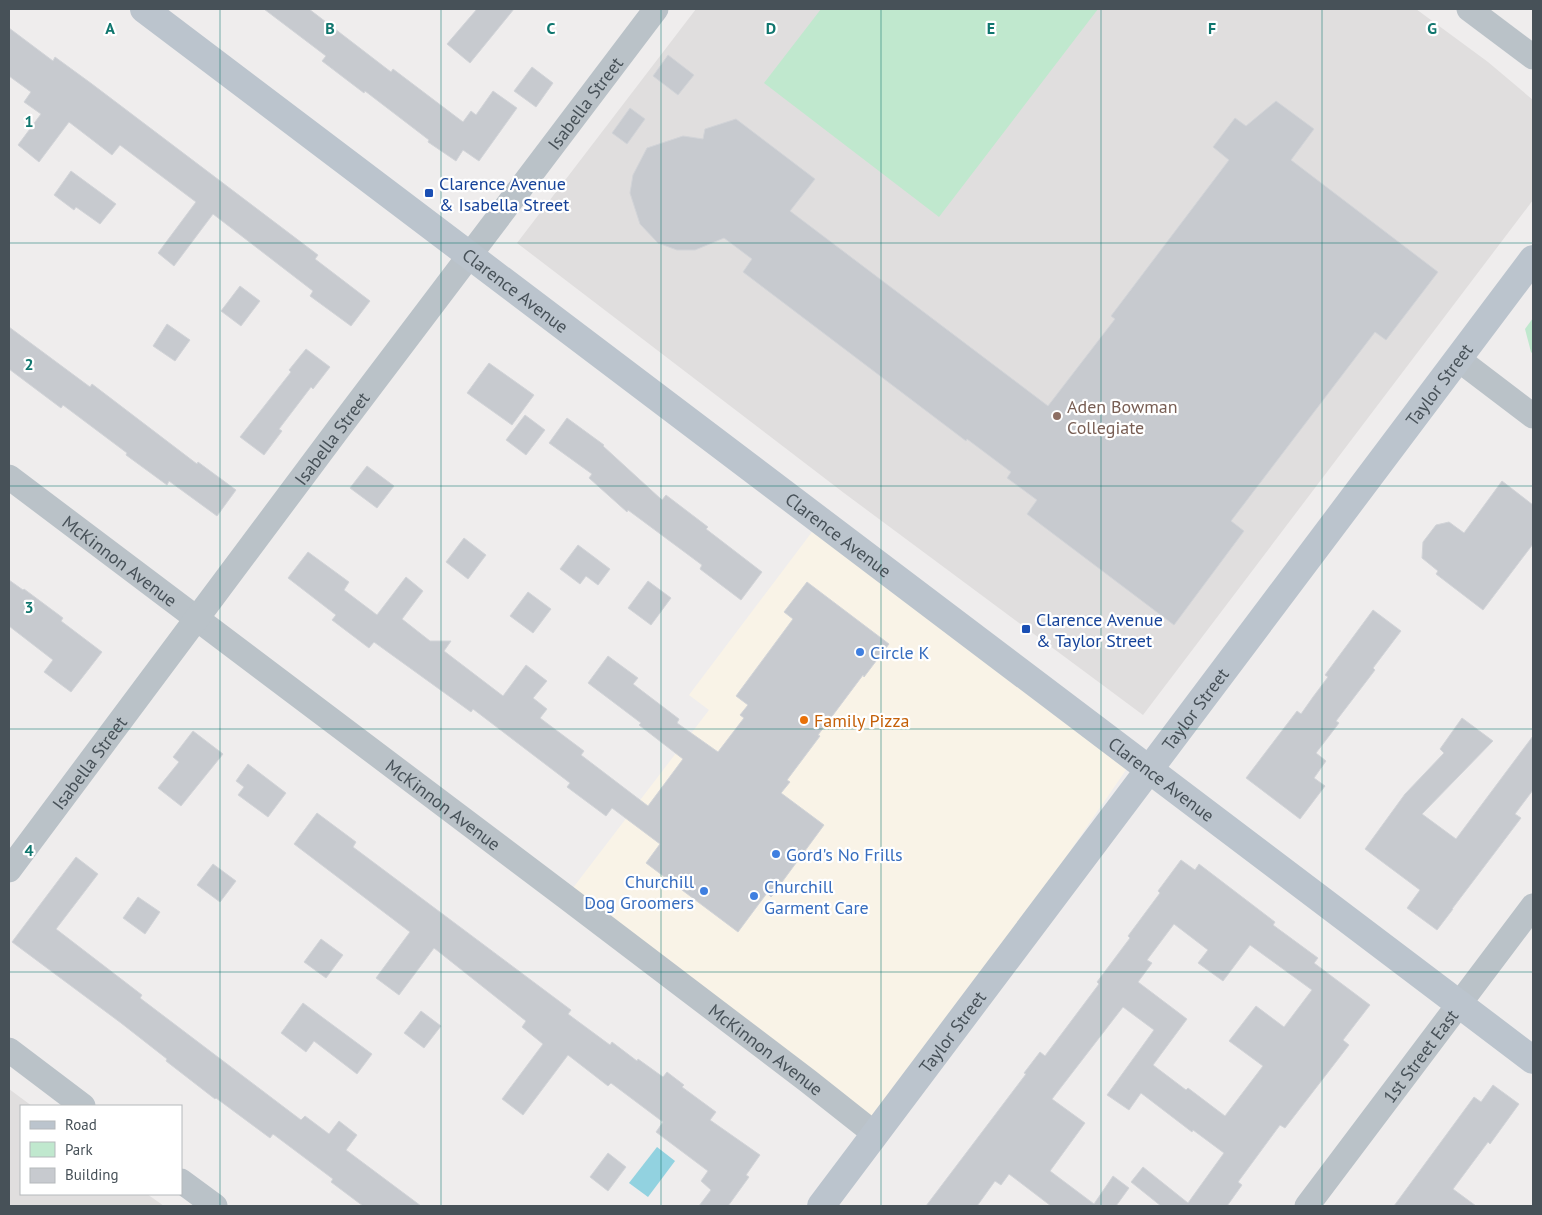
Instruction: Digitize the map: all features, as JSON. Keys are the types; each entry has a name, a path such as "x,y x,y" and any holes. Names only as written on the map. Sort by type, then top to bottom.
{"main road":[{"name":"Clarence Avenue","path":"144,9 1533,1060"},
{"name":"Taylor Street","path":"820,1206 1533,259"}],"street":[{"name":"Isabella Street","path":"9,870 656,9"},
{"path":"1469,9 1533,57"},
{"path":"1458,359 1533,416"},
{"name":"McKinnon Avenue","path":"9,477 590,915 875,1134"},
{"name":"1st Street East","path":"1307,1206 1533,906"},
{"path":"9,1050 82,1105"},
{"path":"182,1182 215,1206"}],"shaded area":[{"name":"Aden Bowman Collegiate","path":"696,9 1416,9 1488,62 1533,100 1533,200 1143,715 844,493 517,243"},
{"path":"821,520 1128,767 875,1134 566,897 709,710 689,695"},
{"path":"9,1089 31,1105 20,1105 20,1195 148,1195 164,1206 9,1206"}],"green space":[{"path":"821,9 1098,9 939,217 764,83"},
{"path":"1533,318 1533,354 1525,329"}],"water":[{"path":"657,1147 675,1161 648,1197 629,1183"}],"building":[{"path":"264,9 309,9 391,72 393,69 463,122 471,111 476,115 493,91 517,108 479,161 463,150 456,161 428,142 429,140 365,91 364,93 322,61 326,56"},
{"path":"477,9 514,9 470,63 447,44"},
{"path":"9,28 53,61 55,57 92,84 318,255 315,259 370,301 351,326 310,296 313,291 213,214 174,266 158,253 196,202 120,145 112,155 69,122 39,162 18,145 41,114 24,102 31,92 9,76"},
{"path":"668,55 694,75 678,95 653,76"},
{"path":"532,67 553,83 536,107 514,91"},
{"path":"1276,101 1314,129 1291,160 1438,272 1386,340 1375,332 1231,521 1244,531 1174,625 1027,514 1037,500 1007,478 1011,472 967,439 966,441 743,272 752,259 724,238 695,250 677,250 658,243 640,224 630,193 633,175 647,148 683,136 703,139 705,129 736,119 815,179 790,211 1048,406 1115,319 1111,316 1229,160 1213,147 1235,118 1246,126"},
{"path":"630,108 645,119 627,144 612,133"},
{"path":"71,171 116,204 100,224 76,207 74,210 54,195"},
{"path":"240,286 260,301 241,326 221,311"},
{"path":"167,324 190,340 175,361 153,346"},
{"path":"9,327 90,387 92,384 197,464 198,462 236,490 217,516 169,481 167,485 63,405 61,408 9,369"},
{"path":"306,349 330,367 313,389 311,387 279,429 282,431 264,455 240,437 291,372 289,370"},
{"path":"489,363 534,395 512,425 467,393"},
{"path":"525,415 545,430 526,455 506,440"},
{"path":"567,418 604,445 662,500 666,495 762,572 741,600 700,569 702,565 628,510 627,512 589,478 592,474 549,443"},
{"path":"367,466 394,486 377,508 350,488"},
{"path":"1502,481 1533,505 1533,544 1483,610 1436,574 1438,571 1422,558 1423,542 1436,525 1449,522 1464,533"},
{"path":"464,538 486,555 468,579 446,562"},
{"path":"578,545 610,569 598,585 586,576 580,584 560,569"},
{"path":"308,552 349,582 344,590 377,615 406,577 423,591 402,619 430,641 451,641 444,651 503,696 526,665 547,681 533,698 547,709 540,718 584,751 581,755 648,806 683,759 639,725 641,723 588,683 608,656 638,678 633,684 679,719 677,723 718,752 744,718 740,715 748,705 736,696 793,619 784,612 807,582 889,644 818,735 820,736 787,780 790,782 781,793 824,825 771,897 767,893 738,932 646,863 660,844 612,808 606,816 567,787 570,783 473,709 471,712 374,642 369,648 332,620 336,615 288,578"},
{"path":"9,580 63,618 61,621 102,652 71,692 44,672 53,660 9,626"},
{"path":"648,581 671,598 651,625 628,608"},
{"path":"528,592 551,609 533,633 510,616"},
{"path":"1373,610 1401,631 1373,668 1375,670 1336,721 1339,723 1316,753 1326,761 1314,778 1325,786 1300,819 1246,778 1297,711 1301,714 1328,677 1325,675"},
{"path":"1462,718 1493,741 1422,814 1456,839 1533,736 1533,790 1515,814 1521,818 1437,930 1407,908 1420,890 1365,849 1405,794 1444,753 1440,749"},
{"path":"193,731 223,754 181,806 158,788 179,762 173,757"},
{"path":"248,764 286,793 268,817 238,795 244,787 236,781"},
{"path":"317,813 356,842 353,847 571,1010 568,1014 610,1045 612,1042 637,1061 638,1059 663,1077 667,1072 684,1085 682,1087 716,1112 710,1120 760,1155 746,1175 749,1177 728,1206 699,1206 711,1190 701,1181 708,1171 656,1132 663,1122 611,1083 608,1086 568,1055 523,1115 502,1099 543,1044 522,1027 526,1021 434,948 399,995 376,978 410,932 294,844"},
{"path":"76,857 98,874 56,929 142,995 140,998 301,1120 305,1116 329,1134 339,1121 357,1135 346,1150 421,1206 363,1206 331,1182 333,1179 273,1134 270,1138 215,1099 121,1023 12,942"},
{"path":"1181,860 1195,870 1199,864 1275,922 1273,925 1318,958 1314,963 1370,1005 1343,1040 1349,1045 1285,1128 1280,1125 1238,1182 1242,1185 1227,1206 1161,1206 1131,1182 1143,1167 1188,1203 1224,1153 1193,1130 1192,1132 1141,1093 1129,1110 1107,1095 1154,1030 1123,1007 1052,1099 1085,1123 1050,1171 1094,1204 1113,1176 1129,1188 1116,1206 1051,1206 1009,1174 1001,1185 995,1181 977,1206 926,1206 1026,1074 1024,1073 1040,1052 1045,1056 1099,984 1097,982 1130,938 1128,936 1160,893 1158,891","holes":["1174,924 1208,950 1198,963 1223,981 1250,945 1312,990 1284,1027 1256,1006 1229,1041 1263,1066 1225,1116 1153,1065 1187,1019 1138,982 1152,963 1147,960"]},
{"path":"213,864 236,881 220,902 197,885"},
{"path":"138,897 160,912 145,934 123,918"},
{"path":"321,939 343,955 326,978 304,962"},
{"path":"303,1003 372,1054 357,1074 314,1041 306,1052 281,1033"},
{"path":"421,1011 441,1026 424,1048 404,1033"},
{"path":"1493,1085 1519,1104 1490,1144 1488,1142 1453,1189 1476,1206 1394,1206 1474,1097 1481,1102"},
{"path":"608,1153 626,1167 608,1191 590,1177"}],"place":[{"name":"Clarence Avenue & Isabella Street","path":"429,193"},
{"name":"Aden Bowman Collegiate","path":"1057,416"},
{"name":"Clarence Avenue & Taylor Street","path":"1026,629"},
{"name":"Circle K","path":"860,652"},
{"name":"Family Pizza","path":"804,720"},
{"name":"Gord's No Frills","path":"776,854"},
{"name":"Churchill Dog Groomers","path":"704,891"},
{"name":"Churchill Garment Care","path":"754,896"}]}
